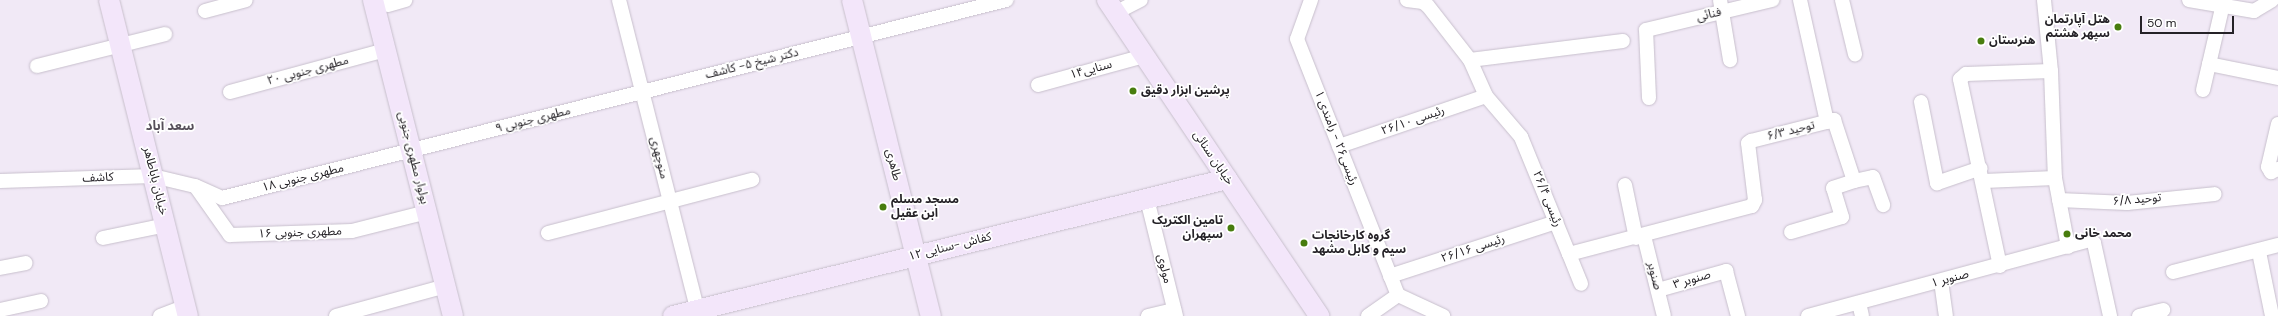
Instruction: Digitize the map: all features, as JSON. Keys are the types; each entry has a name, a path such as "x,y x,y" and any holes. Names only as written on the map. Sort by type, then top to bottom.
{"street":[{"name":"خیابان باباطاهر","path":"109,0 187,311"},
{"path":"205,11 246,0"},
{"name":"منوچهری","path":"619,0 698,313"},
{"name":"طاهری","path":"852,0 931,316"},
{"name":"دکتر شیخ ۵- کاشف","path":"642,92 1006,0"},
{"path":"1111,6 1141,0"},
{"name":"رئیسی۲۶ - رامندی ۱","path":"1311,0 1297,39 1398,295"},
{"name":"رئیسی ۲۶/۴","path":"1407,0 1423,2 1428,6 1470,60 1486,96 1521,137 1581,284"},
{"name":"فنائی","path":"1649,98 1646,30 1721,6 1772,0"},
{"path":"1800,0 1830,121 1854,181"},
{"path":"1842,0 1855,54"},
{"path":"2044,0 2050,72 2055,178 2068,248"},
{"path":"2189,0 2223,4 2254,11 2272,0"},
{"name":"بولوار مطهری جنوبی","path":"388,1 386,50 418,149 467,316"},
{"name":"بولوار مطهری جنوبی","path":"388,1 418,149 427,212 453,316"},
{"path":"2203,90 2223,4"},
{"name":"خیابان سنائی","path":"1111,6 1320,316"},
{"path":"1721,6 1730,60"},
{"path":"37,66 165,34"},
{"path":"1470,60 1623,41"},
{"name":"مطهری جنوبی ۲۰","path":"230,92 386,50"},
{"name":"سنایی۱۴","path":"1038,85 1144,56"},
{"path":"2209,64 2278,78"},
{"path":"2000,266 1983,174 1960,79 1962,75 2050,72"},
{"name":"مطهری جنوبی ۹","path":"418,149 642,92"},
{"name":"رئیسی ۲۶/۱۰","path":"1339,146 1486,96"},
{"path":"1921,102 1937,183 1983,174 2055,178"},
{"name":"توحید ۶/۳","path":"1640,237 1754,204 1748,143 1830,121"},
{"path":"2274,170 2268,167 2278,124"},
{"name":"مطهری جنوبی ۱۸","path":"195,186 222,198 418,149"},
{"name":"کاشف","path":"0,181 153,176 195,186"},
{"path":"1791,232 1842,217 1833,188 1854,181 1874,177 1883,205"},
{"name":"کفاش -سنایی ۱۲","path":"673,316 698,313 916,256 1227,178"},
{"path":"548,233 752,180"},
{"name":"صنوبر","path":"1625,185 1640,237 1658,290 1664,316"},
{"name":"مطهری جنوبی ۱۶","path":"195,186 230,235 352,231 427,212"},
{"name":"توحید ۶/۸","path":"2059,200 2127,203 2215,194"},
{"name":"مولوی","path":"1146,199 1175,313"},
{"name":"رئیسی ۲۶/۱۶","path":"1390,276 1556,222"},
{"path":"103,238 166,225"},
{"path":"1569,254 1640,237"},
{"name":"صنوبر ۱","path":"1808,316 1861,309 1941,281 2092,241 2110,316"},
{"path":"2173,272 2259,252 2278,245"},
{"path":"2259,252 2272,316"},
{"path":"0,268 26,263"},
{"name":"صنوبر ۳","path":"1658,290 1726,272 1738,316"},
{"path":"1941,281 1946,316"},
{"path":"336,316 446,286"},
{"path":"1368,316 1398,295 1443,316"},
{"path":"0,310 41,301"},
{"path":"2139,316 2163,310"},
{"path":"160,316 187,311"},
{"path":"1148,316 1175,313"}],"place":[{"name":"هتل آپارتمان سپهر هشتم","path":"2118,27"},
{"name":"هنرستان","path":"1981,41"},
{"name":"پرشین ابزار دقیق","path":"1133,91"},
{"name":"مسجد مسلم ابن عقیل","path":"883,207"},
{"name":"تامین الکتریک سپهران","path":"1231,228"},
{"name":"محمد خانی","path":"2067,234"},
{"name":"گروه کارخانجات سیم و کابل مشهد","path":"1304,243"}],"district":[{"name":"سعد آباد","path":"170,126"}]}
